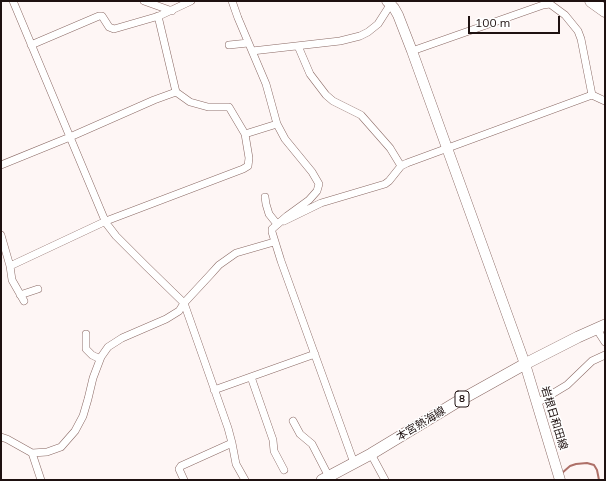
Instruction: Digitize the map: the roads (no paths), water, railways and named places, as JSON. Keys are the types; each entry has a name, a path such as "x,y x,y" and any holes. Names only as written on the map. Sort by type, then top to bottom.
{"highway":[{"path":"591,1 605,11"}],"main road":[{"name":"本宮熱海線","path":"325,478 371,454 457,402 526,364 601,326"}],"street":[{"path":"13,1 106,221 116,236 184,303 228,428 236,464 245,480"},
{"path":"144,1 172,11"},
{"path":"31,45 99,16 102,16 109,27 114,29 172,11 191,1"},
{"path":"232,1 266,84 277,124 285,139 316,177 319,186 317,191 309,200 272,229 274,242 354,463"},
{"path":"252,51 298,46 364,35 378,24 390,2"},
{"name":"岩根日和田線","path":"390,2 398,15 412,51 526,364 560,480"},
{"path":"412,51 550,2 565,15 578,31 581,39 592,95"},
{"path":"10,266 106,221 248,166 249,158 245,134 229,107 208,107 190,102 176,92 158,16"},
{"path":"229,45 248,43"},
{"path":"298,46 310,74 326,95 333,101 361,115 390,148 401,166"},
{"path":"1,164 176,92"},
{"path":"279,224 321,202 385,184 401,166 447,148 592,95 605,101"},
{"path":"245,134 277,124"},
{"path":"266,197 266,204 269,214 279,224"},
{"path":"1,235 10,266 12,280 24,302"},
{"path":"1,437 32,453 47,452 61,447 69,440 83,416 93,378 100,359 108,347 122,338 179,311 184,303 219,265 236,253 274,242"},
{"path":"20,295 38,289"},
{"path":"601,326 605,342"},
{"path":"86,334 86,349 92,355 100,359"},
{"path":"214,390 314,354"},
{"path":"538,407 567,385 592,361 605,355"},
{"path":"251,377 273,440 274,451 284,470"},
{"path":"294,421 300,434 312,444 325,478"},
{"path":"184,480 180,469 181,466 232,443"},
{"path":"32,453 41,480"},
{"path":"371,454 385,480"}],"waterway":[{"path":"562,473 570,466 587,463 594,465 597,470 599,480"}]}
